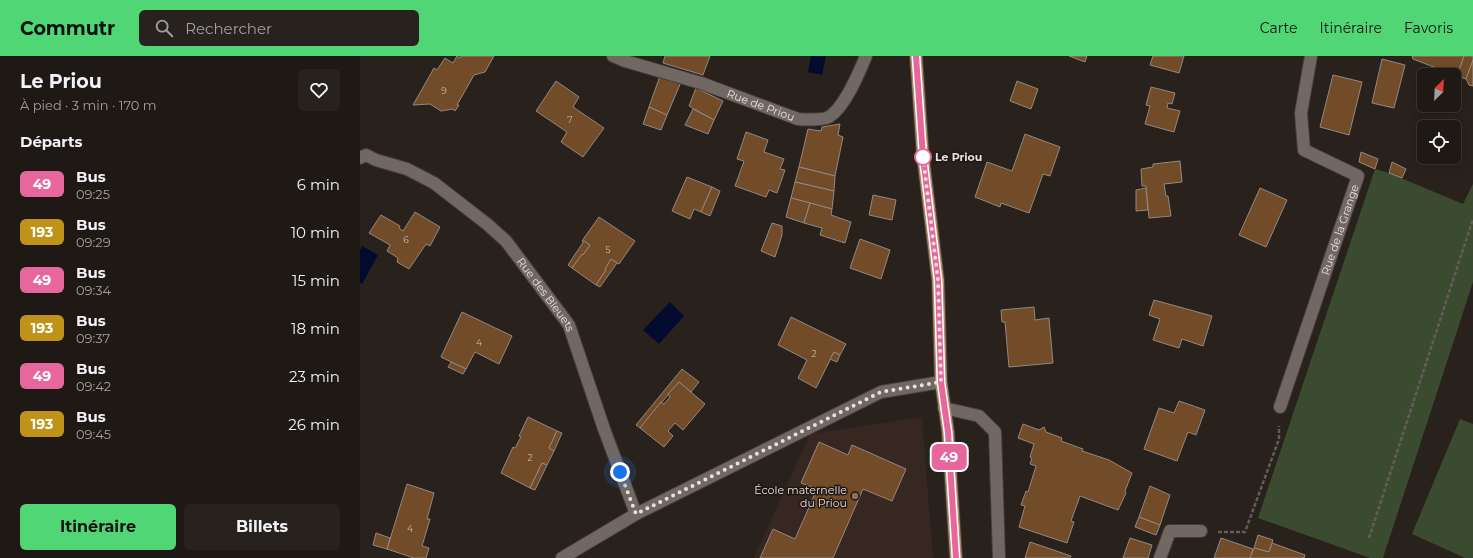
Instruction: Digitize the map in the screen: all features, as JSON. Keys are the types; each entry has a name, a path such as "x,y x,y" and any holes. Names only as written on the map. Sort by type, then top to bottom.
{"main road":[{"path":"916,56 923,157 938,280 941,382 948,432 956,558"}],"street":[{"name":"Rue de Priou","path":"613,56 701,83 798,120 829,117 844,102 866,56"},
{"name":"Rue de la Grange","path":"1280,407 1358,176 1304,150 1301,113 1311,56"},
{"name":"Rue des Bleuets","path":"362,155 407,168 434,183 482,220 506,241 569,325 604,429 636,514"},
{"path":"562,558 636,514 881,392 941,382"},
{"path":"944,408 979,416 995,432 999,558"},
{"path":"1160,558 1170,531 1200,531"}],"path":[{"path":"1369,538 1473,219"},
{"path":"1200,531 1245,532 1279,439"}],"shaded area":[{"name":"École maternelle du Priou","path":"922,417 933,558 754,558 810,434"}],"green space":[{"path":"1375,169 1389,173 1463,204 1473,184 1473,282 1383,558 1370,558 1258,518"},
{"path":"1460,419 1473,424 1473,558 1465,558 1412,534"}],"water":[{"path":"811,56 826,56 822,75 808,72"},
{"path":"362,246 378,255 362,284 360,283 360,250"},
{"path":"670,302 684,316 659,344 643,330"}],"building":[{"path":"457,56 460,58 461,56 494,56 485,72 474,75 455,111 453,109 441,111 430,104 413,105 434,68 437,70 445,58 453,63"},
{"path":"665,56 710,56 703,75 663,63"},
{"path":"1069,56 1087,56 1085,62"},
{"path":"1153,56 1184,56 1179,73 1150,65"},
{"path":"1412,56 1464,56 1460,68 1436,68 1413,59"},
{"path":"1464,56 1473,56 1466,79 1461,77 1460,68"},
{"path":"1382,59 1405,65 1394,108 1372,103"},
{"path":"1473,60 1473,86 1469,85 1466,79"},
{"path":"1333,75 1362,82 1349,135 1320,127"},
{"path":"660,76 681,82 667,115 649,107"},
{"path":"556,81 579,97 573,107 604,128 583,157 561,142 567,132 536,111"},
{"path":"1017,81 1038,89 1031,109 1010,101"},
{"path":"1151,87 1175,93 1172,104 1168,103 1167,108 1180,111 1174,132 1145,124 1150,106 1146,105"},
{"path":"696,88 723,101 714,120 689,106"},
{"path":"649,107 667,115 661,130 643,124"},
{"path":"693,109 714,120 708,134 685,125"},
{"path":"840,124 838,135 843,137 835,176 799,167 808,129 821,131 822,127"},
{"path":"746,132 768,140 764,152 784,159 780,169 785,170 777,193 769,190 766,197 735,186 744,161 737,159"},
{"path":"1025,134 1060,147 1050,176 1043,174 1029,213 1001,203 1000,207 975,197 987,162 1012,171"},
{"path":"1361,152 1378,159 1375,169 1359,162"},
{"path":"1180,161 1182,182 1164,184 1166,196 1168,196 1171,216 1149,218 1146,186 1142,186 1141,169 1153,167 1153,164"},
{"path":"1392,162 1406,169 1402,178 1389,173"},
{"path":"799,167 835,176 834,191 795,182"},
{"path":"687,177 712,187 701,212 694,209 690,219 672,211"},
{"path":"795,182 834,191 832,209 791,198"},
{"path":"712,187 720,191 710,216 701,212"},
{"path":"1146,188 1148,210 1136,211 1136,190"},
{"path":"1260,188 1287,200 1266,247 1239,235"},
{"path":"873,195 896,200 892,220 869,215"},
{"path":"791,198 810,203 804,223 786,217"},
{"path":"810,203 832,209 831,215 851,222 845,243 820,235 822,228 804,223"},
{"path":"415,212 440,227 430,246 426,244 409,269 397,262 398,258 387,251 390,245 369,233 381,215 400,226 399,228 403,231"},
{"path":"599,217 635,241 619,264 611,259 596,285 572,268 590,245 582,241"},
{"path":"772,223 782,226 782,235 775,257 761,251"},
{"path":"860,239 890,250 881,279 850,268"},
{"path":"584,241 590,245 572,268 568,265"},
{"path":"611,259 617,263 600,287 596,285"},
{"path":"1154,300 1212,316 1203,346 1182,339 1179,348 1153,340 1160,319 1149,315"},
{"path":"1034,307 1035,320 1049,318 1053,363 1009,367 1005,322 1002,322 1001,310"},
{"path":"462,312 512,336 499,364 475,352 466,369 441,357"},
{"path":"791,317 846,344 840,355 834,352 816,388 798,378 807,360 778,345"},
{"path":"834,352 840,355 837,362 830,359"},
{"path":"451,362 466,369 463,374 448,367"},
{"path":"682,369 699,382 691,392 679,382 640,428 636,425"},
{"path":"679,382 705,404 683,430 675,423 668,431 673,436 664,447 640,428 661,402 664,404 670,397 668,394"},
{"path":"1179,401 1205,410 1196,435 1188,432 1177,461 1144,449 1159,408 1174,413"},
{"path":"528,417 557,431 549,448 554,451 547,465 542,463 530,488 501,473 513,447 515,448 521,437 519,436"},
{"path":"1023,424 1039,430 1044,427 1046,432 1062,438 1061,441 1083,449 1082,451 1109,460 1132,473 1125,491 1126,493 1118,510 1080,496 1071,521 1074,522 1067,543 1019,527 1025,506 1021,505 1026,491 1028,492 1036,466 1030,464 1032,458 1030,457 1034,444 1018,438"},
{"path":"557,431 562,433 554,451 549,448"},
{"path":"819,442 848,455 852,445 906,469 892,501 863,489 833,558 760,558 773,529 795,539 817,489 801,483"},
{"path":"542,463 547,465 535,490 530,488"},
{"path":"407,484 434,493 427,519 430,519 422,546 429,548 426,558 414,558 387,549"},
{"path":"1150,486 1170,495 1160,525 1139,517"},
{"path":"1139,517 1160,525 1156,535 1135,527"},
{"path":"376,533 390,538 387,549 373,545"},
{"path":"1258,535 1273,540 1269,552 1254,548"},
{"path":"1130,538 1152,545 1148,558 1123,558"},
{"path":"1221,538 1253,549 1250,558 1214,558"},
{"path":"1030,542 1071,556 1070,558 1025,558"},
{"path":"1272,543 1305,555 1304,558 1250,558 1254,548 1269,552"}],"bus line":[{"name":"49","path":"916,56 923,157 938,280 941,382 948,432 956,558"}],"place":[{"name":"Le Priou","path":"923,157"},
{"name":"École maternelle du Priou","path":"855,496"}],"route":[{"path":"620,472 636,514 881,392 941,382 938,280 923,157"}]}
